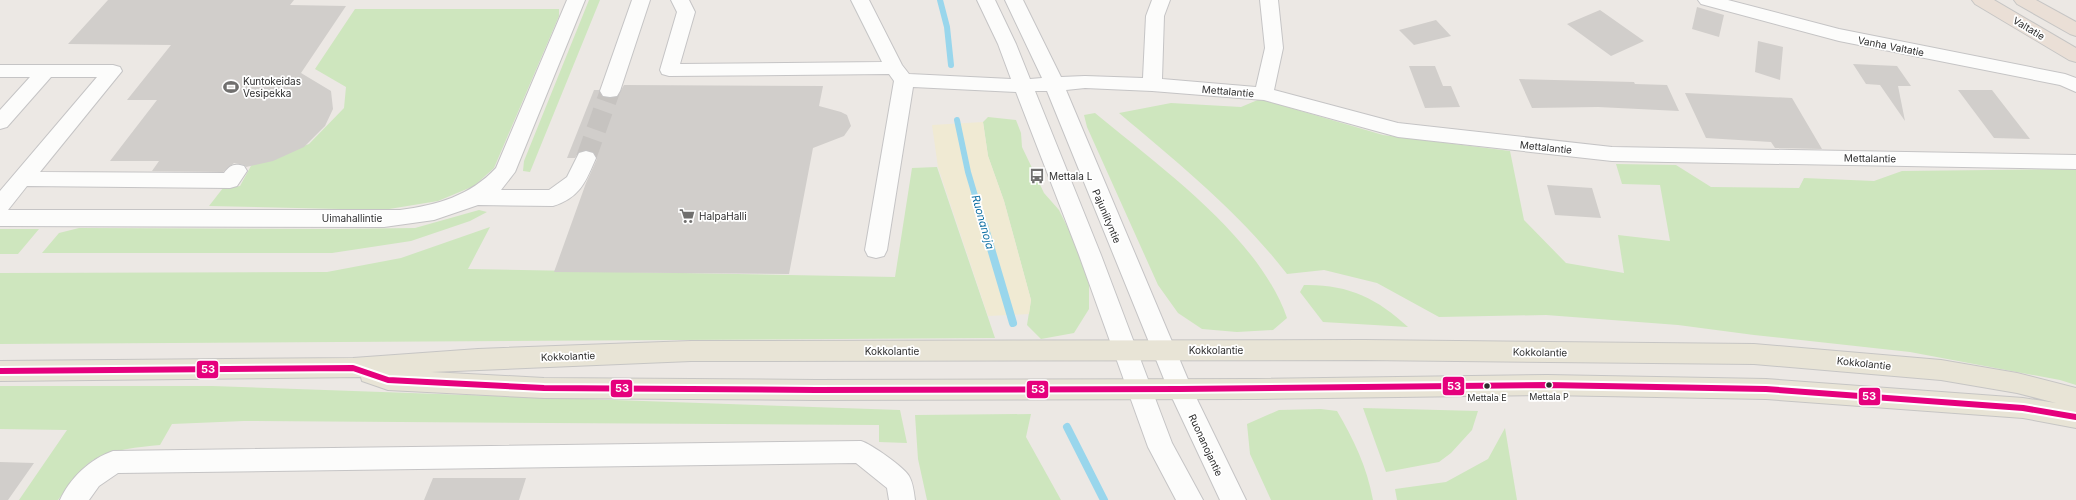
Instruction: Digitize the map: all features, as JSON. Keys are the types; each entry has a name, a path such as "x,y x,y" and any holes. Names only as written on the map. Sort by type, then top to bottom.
{"highway":[{"name":"Valtatie","path":"1981,0 2076,56"},
{"path":"2023,0 2076,30"}],"main road":[{"name":"Kokkolantie","path":"0,371 353,368 478,359 691,351 1164,350 1754,354 1940,370 2017,383 2076,398"},
{"name":"Kokkolantie","path":"353,368 388,380 544,388 1180,389 1547,385 1766,389 2023,408 2076,417"}],"street":[{"name":"Uimahallintie","path":"0,218 384,218 419,215 441,210 474,197 489,189 505,172 576,0"},
{"path":"610,91 641,0"},
{"name":"Mettalantie","path":"680,0 686,12 669,70 899,74 1022,86 1085,82 1152,85 1264,94 1398,130 1612,154 2076,162"},
{"path":"860,0 899,74 876,250"},
{"path":"986,0 1007,44 1022,86 1090,255 1161,448 1190,500"},
{"name":"Pajuniityntie","path":"1014,0 1053,84 1180,389"},
{"path":"1152,85 1155,16 1161,0"},
{"path":"1264,94 1274,48 1269,0"},
{"name":"Vanha Valtatie","path":"1707,0 1839,35 2065,80 2076,86"},
{"path":"0,71 113,71 0,205"},
{"path":"0,122 46,71"},
{"path":"474,197 553,198 565,191 576,181 586,158"},
{"path":"22,179 230,181 237,171"},
{"name":"Ruonanojantie","path":"1180,389 1233,500"},
{"path":"73,500 90,478 113,462 861,452 899,482 902,500"}],"green space":[{"path":"589,0 600,0 530,172 523,171 524,161"},
{"path":"355,9 559,9 559,16 494,168 474,186 438,201 383,210 209,206 223,188 240,186 252,164 309,144 344,108 346,87 315,69"},
{"path":"1260,99 1383,135 1510,151 1524,220 1566,263 1624,273 1618,235 1670,241 1660,185 1622,184 1616,164 1676,165 1711,187 1799,188 1804,178 1874,181 1902,171 2076,169 2076,385 2060,380 1910,352 1678,325 1546,315 1439,317 1377,283 1324,270 1287,274 1269,252 1229,209 1208,189 1119,113 1171,103 1241,107"},
{"path":"1095,113 1177,180 1205,205 1231,232 1254,259 1273,288 1287,318 1273,330 1237,332 1202,329 1178,313 1158,285 1087,127 1084,115"},
{"path":"988,117 1016,120 1021,133 1022,147 1044,193 1059,210 1086,264 1089,285 1089,309 1074,333 1041,339 1027,325 1031,300 1004,201 988,156 983,122"},
{"path":"937,167 995,338 0,344 0,273 327,272 401,258 490,227 468,269 895,277 912,168"},
{"path":"479,210 487,212 470,221 411,241 332,253 42,253 59,233 79,228 415,228"},
{"path":"0,229 39,229 18,254 0,254"},
{"path":"1304,285 1320,285 1348,290 1385,308 1408,327 1323,322 1300,292"},
{"path":"0,386 212,386 900,410 907,443 879,442 879,425 244,421 172,424 160,445 117,451 100,456 93,460 78,473 58,500 19,500 67,430 0,429"},
{"path":"1363,408 1478,411 1472,430 1451,453 1439,462 1386,472"},
{"path":"1321,409 1337,411 1354,443 1363,465 1373,500 1271,500 1250,454 1247,424 1279,410"},
{"path":"1031,414 1026,437 1061,500 927,500 918,459 915,415"},
{"path":"1505,428 1517,500 1397,500 1395,489 1446,482 1488,459"}],"sand":[{"path":"983,122 988,156 1004,201 1031,300 1029,314 988,316 938,167 932,125"}],"building":[{"name":"Kuntokeidas Vesipekka","path":"108,0 294,0 290,5 346,6 301,73 331,91 333,109 325,126 304,147 273,161 246,167 244,165 234,163 223,172 152,171 159,161 110,161 157,100 127,100 171,45 68,44"},
{"path":"1697,7 1724,15 1719,37 1692,29"},
{"path":"1600,10 1644,41 1611,56 1567,24"},
{"path":"1436,20 1451,36 1414,45 1399,30"},
{"path":"1758,41 1783,47 1780,80 1755,72"},
{"path":"1853,64 1897,66 1911,86 1898,86 1905,121 1880,85 1866,84"},
{"path":"1409,66 1435,66 1443,86 1451,86 1460,107 1425,108"},
{"path":"1519,79 1634,82 1635,84 1667,85 1679,111 1598,107 1532,108"},
{"name":"HalpaHalli","path":"624,85 823,86 819,106 847,115 851,126 844,136 813,148 789,274 554,272 586,183 597,159 594,152 586,150 579,152 575,158 567,158 594,90 599,90 603,97 617,97"},
{"path":"1958,90 1992,90 2030,139 1994,138"},
{"path":"1685,93 1792,98 1822,149 1775,148 1771,142 1706,138"},
{"path":"1547,185 1592,188 1601,218 1555,215"},
{"path":"0,462 34,463 8,500 0,500"},
{"path":"433,478 526,478 519,500 424,500"}],"waterway":[{"name":"Ruonanoja","path":"940,0 947,27 951,65"},
{"name":"Ruonanoja","path":"957,120 968,172 984,226"},
{"name":"Ruonanoja","path":"984,225 1013,323"},
{"name":"Ruonanoja","path":"1067,427 1104,500"}],"tunnel":[{"path":"586,158 610,91"}],"transit line":[{"name":"53","path":"0,371 353,368 388,380 544,388 816,390 1180,389 1547,385 1766,389 2023,408 2076,417"}],"place":[{"name":"Kuntokeidas Vesipekka","path":"231,87"},
{"name":"Mettala L","path":"1037,176"},
{"name":"HalpaHalli","path":"687,216"},
{"name":"Mettala P","path":"1549,385"},
{"name":"Mettala E","path":"1487,386"}]}
